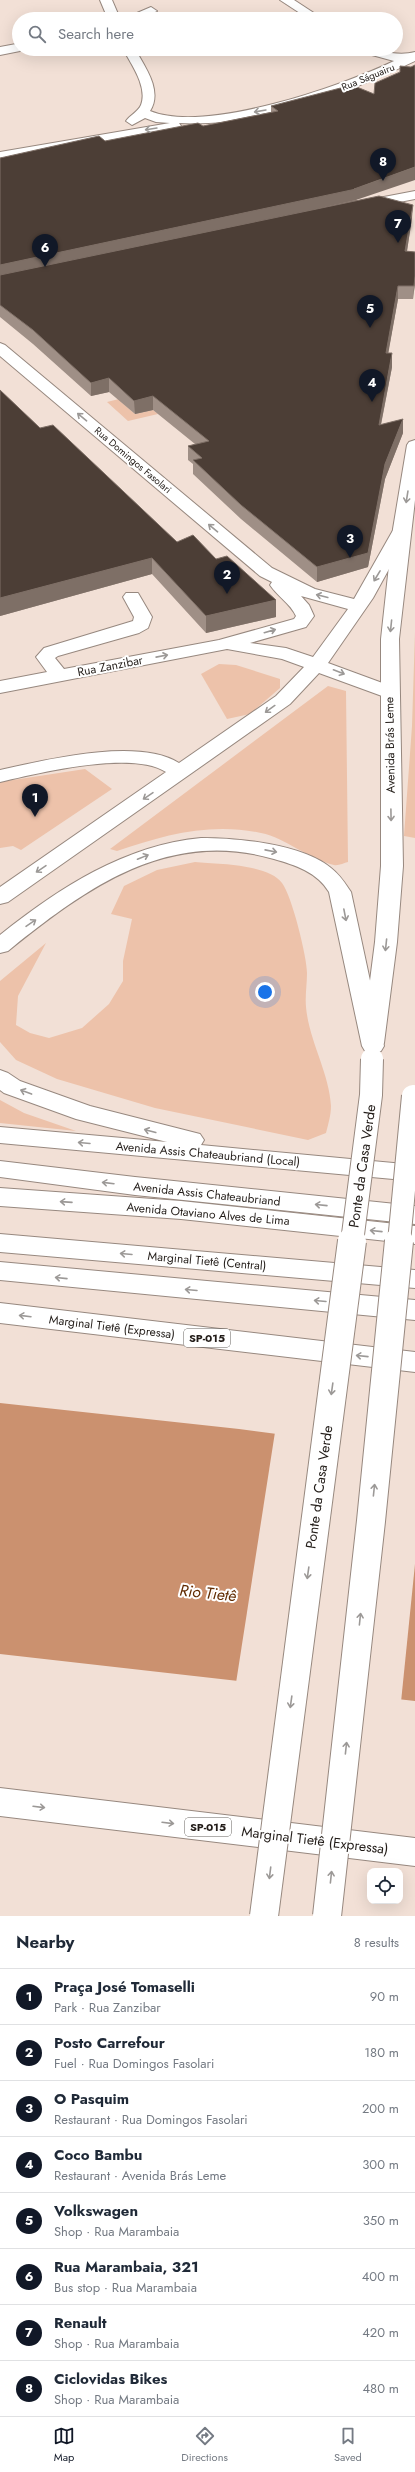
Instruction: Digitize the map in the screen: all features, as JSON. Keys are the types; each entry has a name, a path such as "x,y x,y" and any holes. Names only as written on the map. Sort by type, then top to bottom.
{"main road":[{"path":"106,0 111,12"},
{"path":"151,12 158,0"},
{"path":"286,0 306,12"},
{"path":"0,51 12,49"},
{"path":"104,136 137,118 148,105 150,95 148,86 133,56"},
{"path":"363,61 389,57 412,58"},
{"name":"Rua Ságuairu","path":"0,156 104,136 267,110 329,92 363,61 412,58"},
{"name":"Rua Ságuairu","path":"142,112 156,118 203,121"},
{"path":"352,204 415,195"},
{"name":"Rua Domingos Fasolari","path":"0,348 266,572 300,605 305,612 304,620 292,625"},
{"name":"Avenida Brás Leme","path":"372,1052 386,942 392,866 389,692 390,639 402,529 415,445"},
{"path":"0,897 180,774 283,700 318,665 359,606 384,564 402,529"},
{"name":"Rua Domingos Fasolari","path":"266,572 308,593 359,606"},
{"path":"59,676 45,657 51,652 132,629 141,624 143,617 132,597"},
{"name":"Rua Zanzibar","path":"0,687 221,645 292,625"},
{"name":"Rua Zanzibar","path":"221,645 261,649 318,665 389,692"},
{"path":"0,776 89,760 126,758 157,760 180,774"},
{"path":"0,946 22,928 113,870 154,853 198,845 241,846 276,852 311,864 333,878 340,892 372,1052"},
{"name":"Ponte da Casa Verde","path":"264,1916 371,1095 372,1052"},
{"path":"0,1078 12,1087 84,1113 163,1134 297,1162"},
{"path":"327,1916 371,1521 414,1091"},
{"name":"Avenida Assis Chateaubriand (Local)","path":"0,1135 415,1173"},
{"name":"Avenida Assis Chateaubriand","path":"0,1169 135,1186 415,1215"},
{"name":"Avenida Otaviano Alves de Lima","path":"0,1197 181,1210 415,1235"},
{"name":"Marginal Tietê (Central)","path":"0,1243 415,1278"},
{"path":"0,1271 415,1310"},
{"name":"Marginal Tietê (Expressa)","path":"0,1313 415,1362"},
{"name":"Marginal Tietê (Expressa)","path":"0,1802 415,1852"}],"shaded area":[{"path":"175,385 121,402 135,414 153,410 158,414 128,421 107,402"},
{"path":"415,632 415,838 404,836 412,726"},
{"path":"219,664 236,665 280,679 280,688 250,714 227,719 201,674"},
{"path":"328,686 346,691 348,862 334,865 315,858 279,839 261,833 224,829 170,835 117,851 110,849"},
{"path":"85,769 112,789 21,850 13,846 0,848 0,782"},
{"path":"195,862 242,866 266,872 282,883 286,890 298,927 306,965 306,1003 308,1020 327,1081 329,1093 331,1109 326,1133 308,1140 155,1108 57,1079 16,1060 0,1042 0,981 46,943 18,996 16,1025 30,1033 49,1038 82,1028 109,1004 123,981 123,961 132,919 111,914 124,886 157,870"},
{"path":"0,1100 24,1113 76,1131 0,1123"}],"water":[{"name":"Rio Tietê","path":"0,1403 239,1429 415,1452 415,1701 0,1654"}],"pier":[{"path":"275,1432 415,1450 415,1564 401,1702 236,1683"}],"building":[{"path":"415,65 415,167 354,189 356,189 0,265 0,158 99,136 105,141 198,123 203,126 278,111 271,106 352,85 374,94 375,83 400,72 400,66 411,67"},
{"path":"379,196 413,205 405,251 415,252 415,276 414,286 398,286 386,353 392,353 379,425 403,419 385,464 368,553 317,567 241,505 193,460 202,458 188,446 209,441 153,396 134,401 109,378 91,383 33,330 0,305 0,275"},
{"path":"0,390 40,428 53,425 177,542 193,535 216,559 227,556 276,600 206,616 152,558 0,598"}],"place":[{"name":"Ciclovidas Bikes","path":"383,181"},
{"name":"Renault","path":"398,243"},
{"name":"Rua Marambaia, 321","path":"45,267"},
{"name":"Volkswagen","path":"370,328"},
{"name":"Coco Bambu","path":"372,402"},
{"name":"O Pasquim","path":"350,558"},
{"name":"Posto Carrefour","path":"227,594"},
{"name":"Praça José Tomaselli","path":"35,817"}]}
